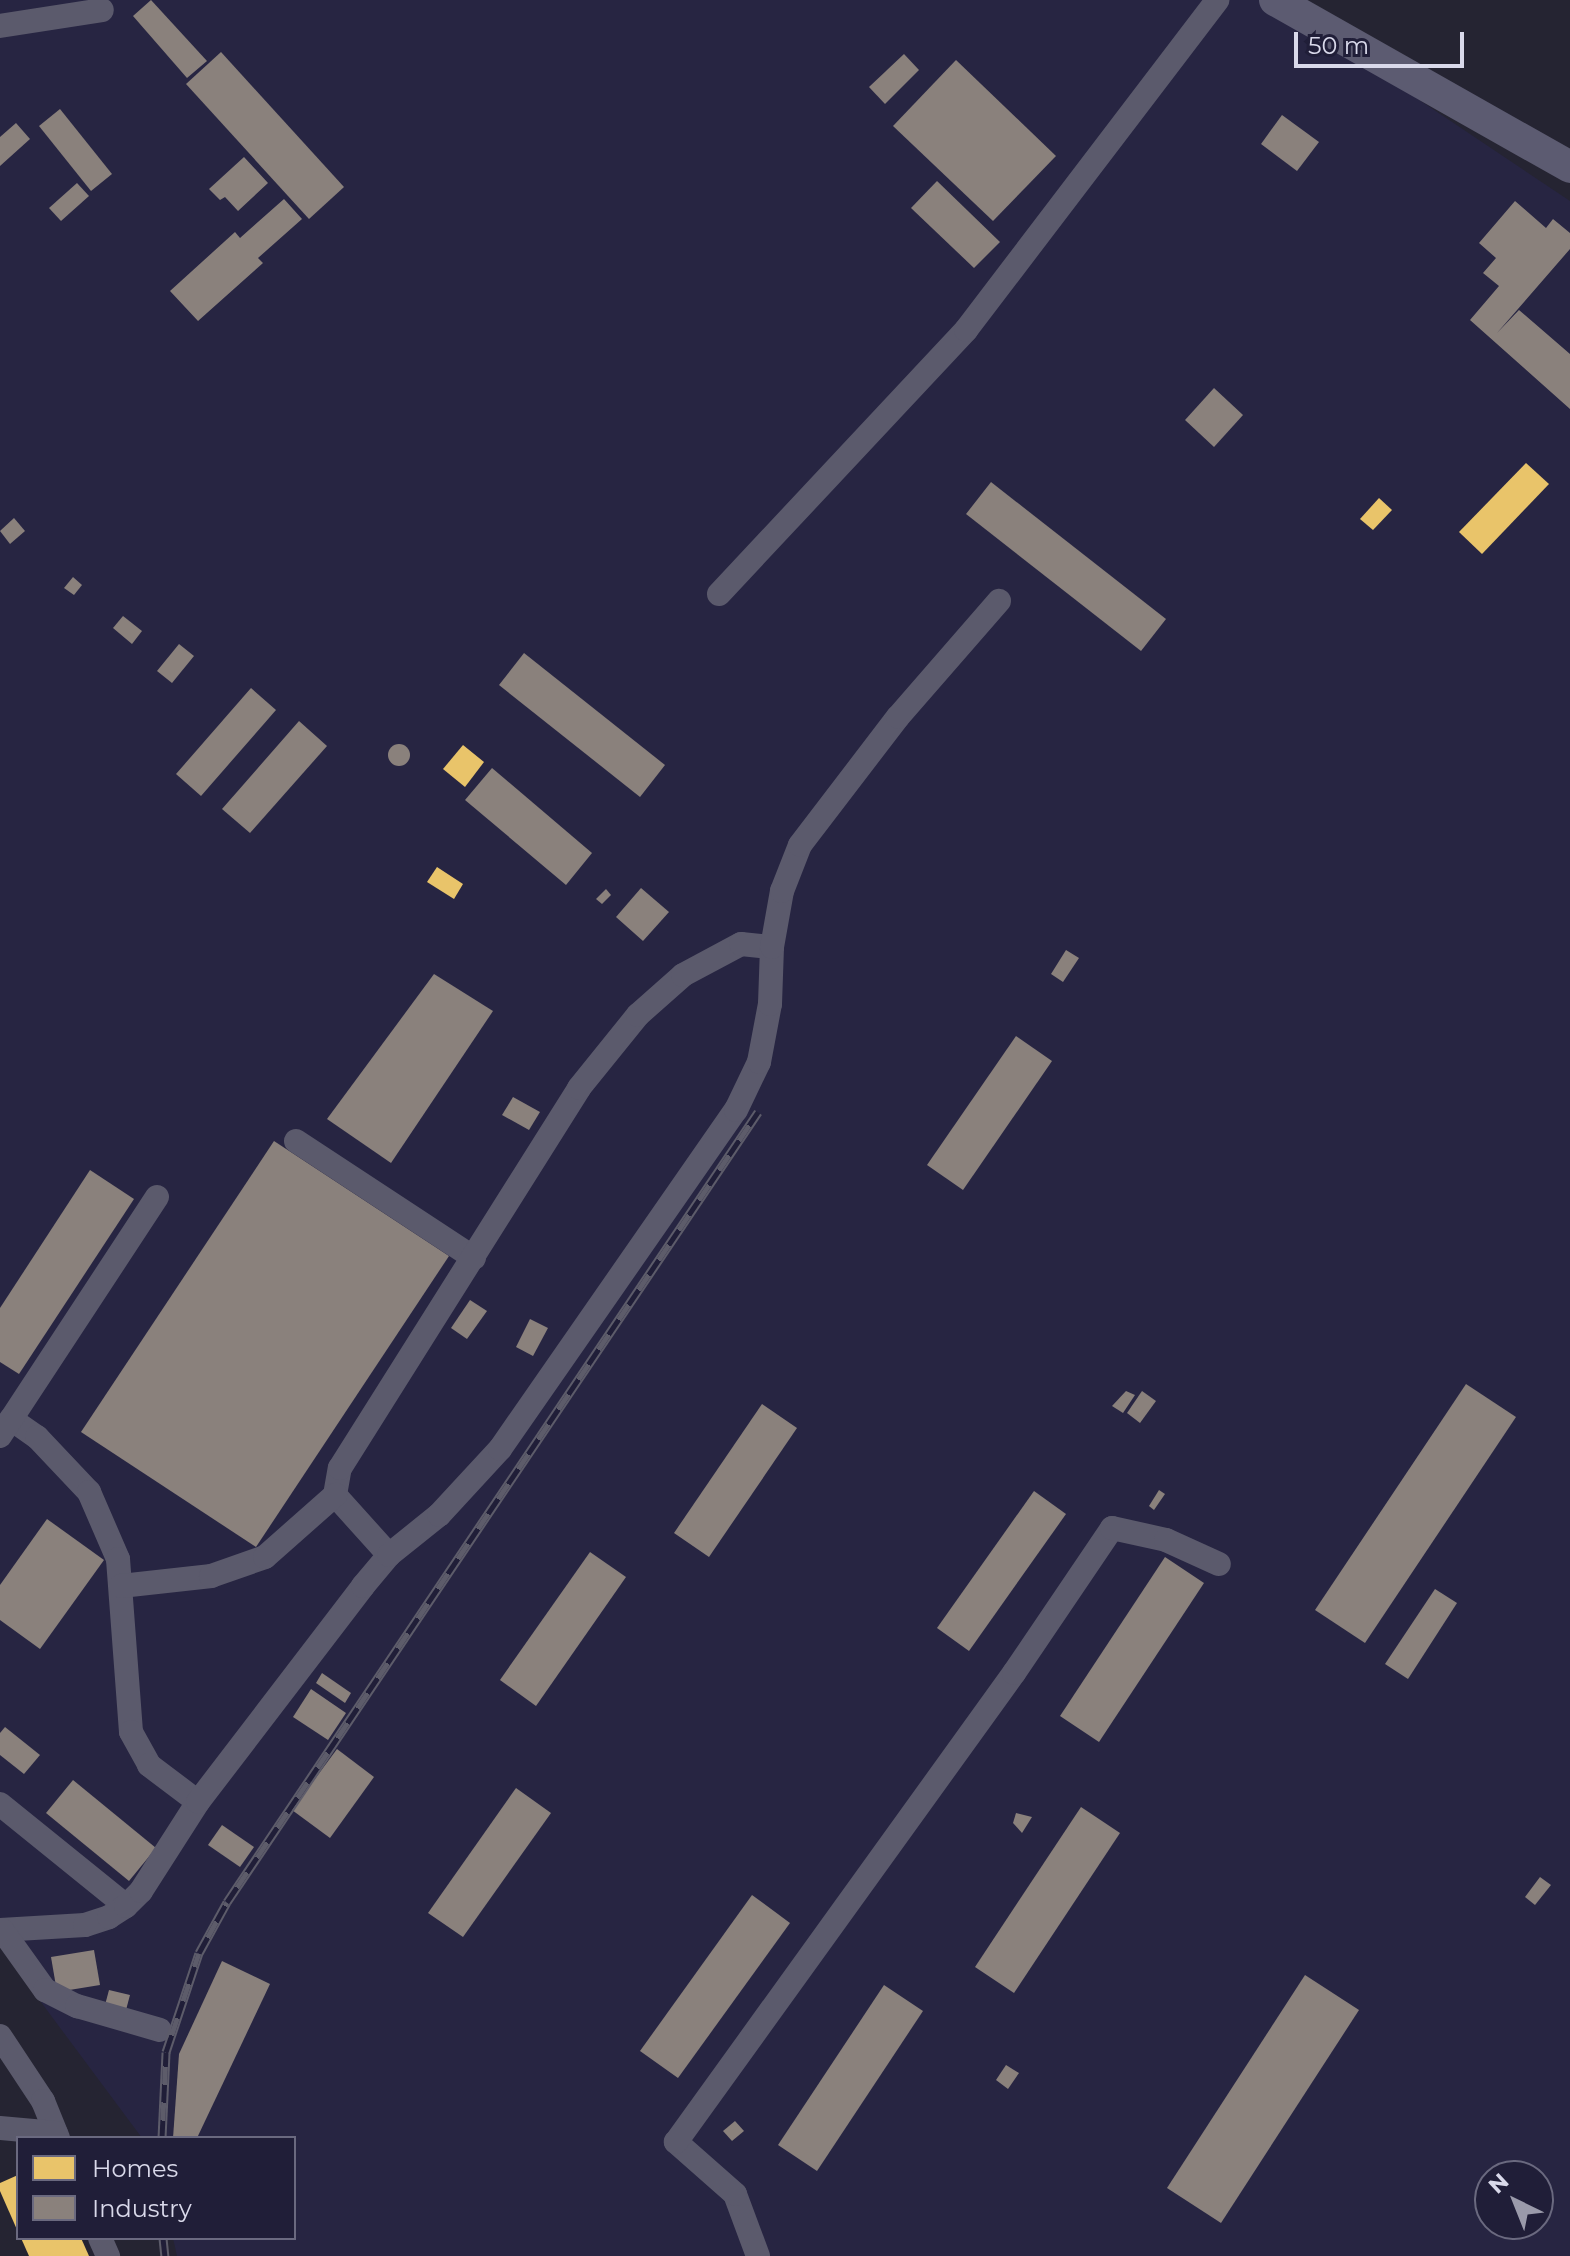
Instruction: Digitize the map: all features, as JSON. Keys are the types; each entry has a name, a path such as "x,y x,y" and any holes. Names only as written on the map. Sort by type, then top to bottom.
{"main road":[{"path":"1275,0 1570,167"}],"lane":[{"path":"719,594 966,330 1217,0"},
{"path":"0,26 102,10"},
{"path":"1,1930 85,1925 109,1917 126,1906 141,1891 198,1802 389,1555 439,1515 500,1449 736,1110 759,1062 770,1004 772,947 782,891 789,864 800,845 898,717 999,601"},
{"path":"121,1586 152,1586 211,1576 265,1557 335,1495 340,1468 579,1088 638,1015 683,975 741,944 772,947"},
{"path":"296,1141 474,1258"},
{"path":"157,1197 6,1427 37,1437 89,1492 118,1559 131,1732 149,1765 198,1802"},
{"path":"335,1495 389,1555"},
{"path":"758,2256 735,2194 676,2142 1014,1673 1112,1528 1166,1540 1219,1564"},
{"path":"0,1804 126,1906"},
{"path":"1,1930 45,1990 77,2006 160,2030"},
{"path":"0,2036 43,2101 57,2136 0,2128"}],"shaded area":[{"path":"0,0 1270,0 1570,201 1570,2256 177,2256 173,2240 296,2240 296,2136 141,2136 0,1947"}],"building: Homes":[{"path":"1526,463 1549,484 1482,554 1459,532"},
{"path":"1379,498 1392,510 1373,530 1360,519"},
{"path":"463,745 484,762 465,787 443,769"},
{"path":"437,867 463,884 454,899 427,882"},
{"path":"16,2176 16,2227 0,2191 0,2183"},
{"path":"22,2240 82,2240 89,2256 29,2256"}],"building: Industry":[{"path":"151,0 207,61 187,78 133,16"},
{"path":"221,52 344,187 309,219 186,84"},
{"path":"904,54 919,70 885,104 869,87"},
{"path":"956,60 1056,156 993,221 893,126"},
{"path":"60,109 112,174 91,191 39,126"},
{"path":"1282,115 1319,142 1297,171 1261,144"},
{"path":"16,123 30,139 0,166 0,137"},
{"path":"244,157 268,183 238,211 225,197 220,200 209,189"},
{"path":"937,181 1000,242 974,268 911,208"},
{"path":"77,183 89,196 61,221 49,208"},
{"path":"284,199 302,219 258,258 263,263 198,321 170,291 235,232 240,238"},
{"path":"1515,201 1546,228 1553,219 1570,233 1570,249 1497,333 1519,310 1570,354 1570,409 1470,320 1499,286 1483,273 1496,258 1479,243"},
{"path":"1214,388 1243,415 1214,447 1185,420"},
{"path":"991,482 1166,619 1141,651 966,514"},
{"path":"14,518 25,531 10,544 0,531"},
{"path":"73,577 82,585 74,595 64,588"},
{"path":"123,616 142,631 132,644 113,628"},
{"path":"179,644 194,656 172,683 157,671"},
{"path":"524,653 665,765 640,797 499,685"},
{"path":"251,688 276,710 201,796 176,774"},
{"path":"299,721 327,746 250,833 222,809"},
{"path":"399,744 410,755 399,766 388,755"},
{"path":"492,768 592,853 566,885 465,800"},
{"path":"641,888 669,912 643,941 616,917"},
{"path":"606,889 611,895 602,904 596,899"},
{"path":"1066,950 1079,958 1063,982 1051,974"},
{"path":"434,974 493,1011 391,1163 327,1119"},
{"path":"1016,1036 1052,1061 963,1190 927,1165"},
{"path":"513,1097 540,1112 529,1130 502,1115"},
{"path":"274,1141 449,1256 256,1547 81,1432"},
{"path":"90,1170 134,1199 19,1374 0,1362 0,1308"},
{"path":"470,1300 487,1311 467,1339 451,1328"},
{"path":"530,1319 548,1328 533,1356 516,1347"},
{"path":"1466,1384 1516,1417 1365,1643 1315,1610"},
{"path":"1126,1391 1135,1395 1123,1413 1112,1406"},
{"path":"1142,1391 1156,1401 1140,1423 1127,1413"},
{"path":"762,1404 797,1428 709,1557 674,1533"},
{"path":"1159,1490 1165,1494 1154,1510 1149,1506"},
{"path":"1034,1491 1066,1514 969,1651 937,1628"},
{"path":"47,1519 104,1560 40,1649 0,1620 0,1585"},
{"path":"590,1552 626,1577 536,1706 500,1680"},
{"path":"1165,1557 1204,1583 1099,1742 1060,1716"},
{"path":"1435,1589 1457,1603 1408,1679 1385,1664"},
{"path":"322,1673 351,1693 345,1703 316,1683"},
{"path":"311,1689 346,1713 328,1740 293,1717"},
{"path":"5,1727 40,1755 24,1774 0,1755 0,1733"},
{"path":"337,1749 374,1777 330,1838 292,1810"},
{"path":"73,1780 156,1848 129,1881 46,1813"},
{"path":"516,1788 551,1813 463,1937 428,1913"},
{"path":"1081,1807 1120,1833 1014,1993 975,1967"},
{"path":"1016,1813 1032,1817 1022,1833 1013,1823"},
{"path":"222,1825 254,1847 240,1867 208,1845"},
{"path":"1540,1877 1551,1885 1535,1905 1525,1897"},
{"path":"752,1895 790,1923 678,2078 640,2051"},
{"path":"94,1950 100,1985 57,1992 51,1957"},
{"path":"222,1961 270,1984 198,2136 173,2136 179,2054"},
{"path":"1305,1975 1359,2010 1221,2223 1167,2188"},
{"path":"884,1985 923,2011 817,2171 778,2145"},
{"path":"109,1990 130,1995 126,2010 105,2005"},
{"path":"1006,2065 1019,2073 1008,2089 996,2080"},
{"path":"735,2121 744,2131 732,2141 723,2131"}],"railway":[{"path":"162,2136 166,2052 199,1953 227,1902 758,1112"},
{"path":"163,2240 165,2256"}]}
